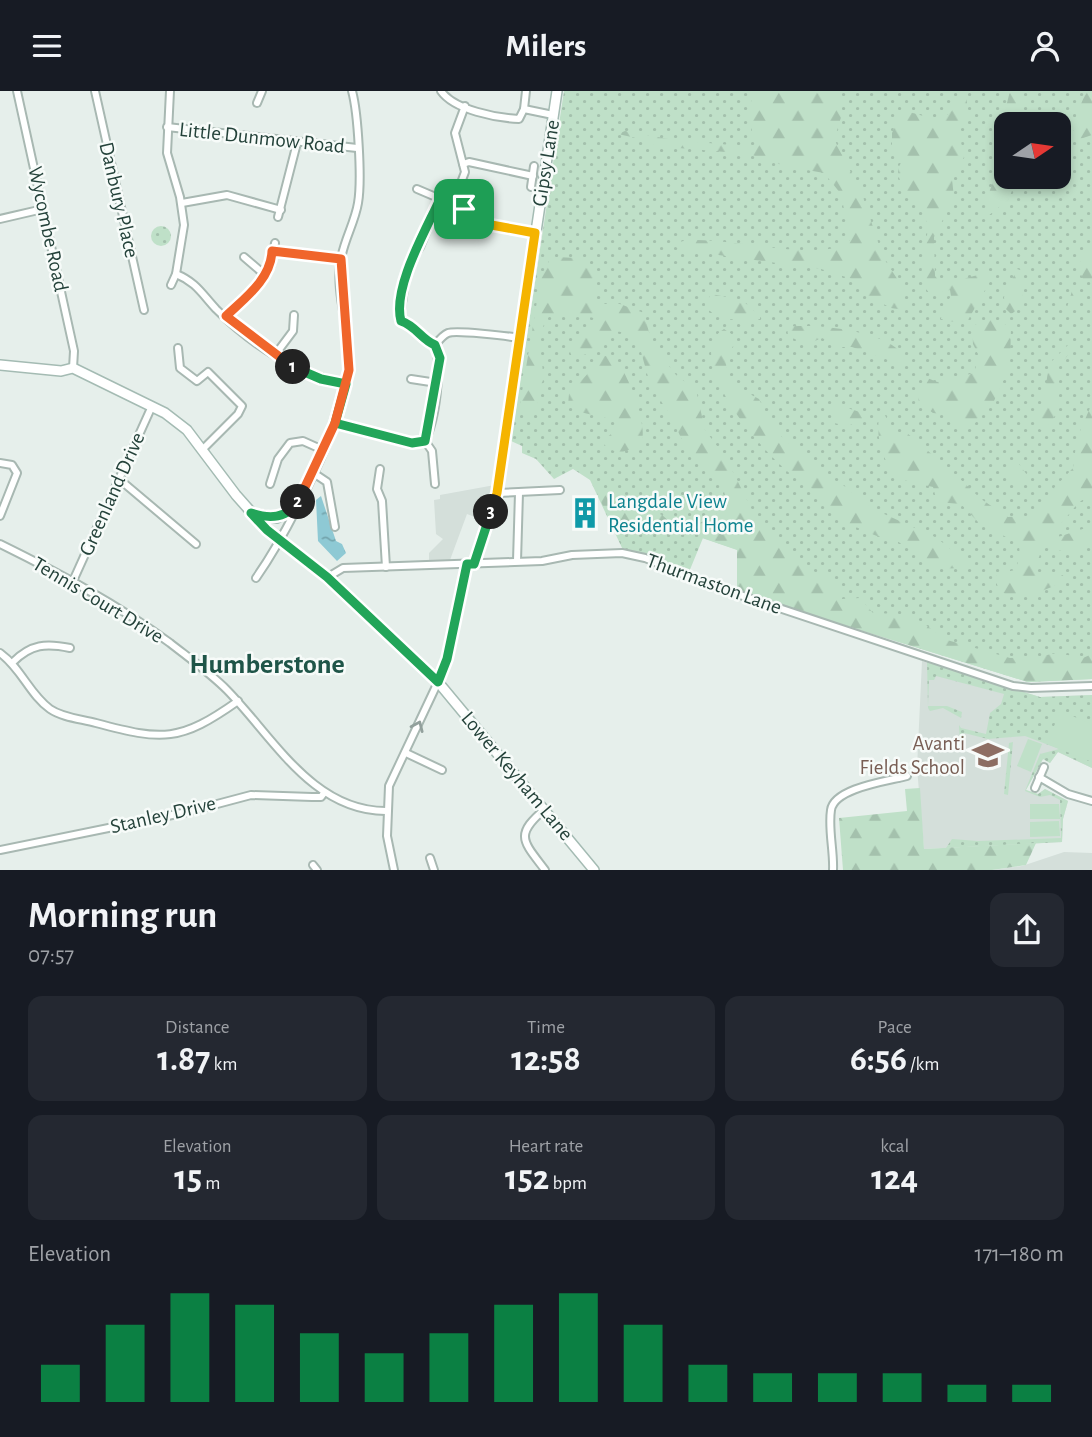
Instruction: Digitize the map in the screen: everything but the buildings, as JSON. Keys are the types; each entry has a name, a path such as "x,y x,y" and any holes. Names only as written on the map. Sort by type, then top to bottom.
{"street":[{"name":"Wycombe Road","path":"17,91 74,351 73,368"},
{"name":"Danbury Place","path":"95,91 146,300 144,310"},
{"path":"170,91 167,153 182,203 184,225 176,274 171,285"},
{"path":"257,103 262,91"},
{"path":"256,578 280,540 323,450 335,423 346,384 349,339 341,259 358,202 352,91"},
{"path":"441,91 465,106 504,118 519,119 524,109 526,91"},
{"name":"Gipsy Lane","path":"438,682 470,564 497,493 557,91"},
{"path":"453,204 464,178 455,133 465,106"},
{"path":"524,109 553,115"},
{"name":"Little Dunmow Road","path":"167,128 357,148"},
{"path":"182,203 227,195 280,214 297,143"},
{"path":"463,164 469,162 533,176"},
{"path":"531,187 534,166"},
{"path":"417,189 464,209 475,222 535,233"},
{"path":"435,484 432,451 425,441 440,358 435,345 428,342 414,325 401,321 400,317 407,267 420,247 440,199"},
{"path":"0,219 43,209"},
{"path":"226,316 265,275 271,265 275,243"},
{"path":"272,251 341,259"},
{"path":"244,257 265,275"},
{"path":"176,274 193,281 226,316 298,370 346,384"},
{"path":"275,355 293,331 294,316"},
{"path":"435,345 450,332 519,338"},
{"path":"178,348 180,368 194,381 199,380 214,364"},
{"path":"0,365 61,371 73,368"},
{"name":"Lower Keyham Lane","path":"73,368 177,421 203,449 251,513 327,577 438,682 594,870"},
{"path":"203,449 238,414 242,406 208,372"},
{"path":"411,379 437,383"},
{"name":"Greenland Drive","path":"73,581 152,407"},
{"path":"335,423 412,443 425,441"},
{"path":"270,484 278,459 290,443 303,441 323,450"},
{"path":"0,463 16,468 0,516"},
{"path":"380,469 376,489 382,501 386,567"},
{"path":"312,472 327,482 335,527"},
{"path":"119,479 196,544"},
{"path":"497,493 560,490"},
{"path":"517,561 519,493"},
{"path":"251,513 277,518 297,505"},
{"name":"Tennis Court Drive","path":"0,544 73,581 169,643 238,701 297,770 324,793 372,812 387,811"},
{"name":"Thurmaston Lane","path":"327,577 343,568 470,564 622,554 645,558 710,585 1013,686 1092,686"},
{"path":"13,662 24,652 46,643 70,648"},
{"path":"1,656 13,662 42,702 54,711 135,734 162,736 188,731 238,701"},
{"path":"394,870 388,847 389,786 438,682"},
{"path":"406,753 443,770"},
{"path":"895,767 898,778"},
{"path":"1035,788 1044,767"},
{"path":"833,870 830,811 834,800 847,792 907,776"},
{"path":"1039,777 1068,794 1092,801"},
{"name":"Stanley Drive","path":"0,850 187,812 251,795 321,797 324,793"},
{"path":"545,809 527,824 525,837 530,851 545,870"},
{"path":"430,858 434,870"}],"shaded area":[{"path":"495,485 485,521 467,514 450,560 429,561 429,553 443,539 436,534 434,500 440,499 440,495"},
{"name":"Avanti Fields School","path":"922,661 1040,697 1092,695 1092,768 1058,752 1050,763 1043,759 1026,790 1038,794 1045,789 1068,801 1063,819 1062,842 924,849 917,768"},
{"path":"1064,852 1092,853 1092,870 992,870 1022,866"}],"green space":[{"path":"564,91 1092,91 1092,679 1028,682 737,589 738,550 703,538 689,572 646,555 623,550 590,480 573,469 554,479 536,459 522,453 522,446 511,441"},
{"path":"757,91 838,91 842,114 835,137 836,143 862,194 883,257 903,288 905,310 891,308 866,295 855,280 821,269 682,250 674,246 685,241 704,240 814,250 836,248 850,240 841,194 824,173 785,166 749,154 655,146 645,140 618,134 625,131 674,140 754,147 757,143 751,124 750,108"},
{"path":"960,91 967,91 967,118 958,127 964,157 952,179 954,198 934,237 935,276 939,281 959,280 989,272 993,276 968,320 958,323 941,319 942,310 951,296 950,290 931,295 922,279 927,225 921,210 899,177 898,168 904,158 892,150 892,133 900,112 941,118 955,106"},
{"path":"1010,91 1024,91 1020,112 1005,112"},
{"path":"1086,91 1092,91 1092,135 1080,139 1073,130 1073,125"},
{"path":"994,180 994,189 1013,189 1008,200 988,216 988,195"},
{"path":"161,226 168,229 171,236 168,243 161,246 154,243 151,236 154,229"},
{"path":"1087,251 1092,251 1092,281 1084,281 1080,269 1081,258"},
{"path":"575,258 596,268 596,304 620,304 644,313 652,344 676,375 696,390 705,430 726,458 753,512 805,569 833,577 838,583 841,599 860,598 873,613 897,614 920,621 947,640 1010,658 1032,658 1057,653 1083,658 1092,654 1092,679 1028,682 737,589 737,550 702,538 700,523 717,513 724,501 720,478 689,454 670,415 650,384 638,341 627,334 613,332 590,353 572,357 569,349 597,323 597,319 567,313 550,315 541,336 543,379 540,395 533,417 522,414 520,404 541,277 550,259"},
{"path":"1017,269 1020,270 1023,294 1019,306 1011,314 1005,308 1004,297"},
{"path":"1078,288 1079,304 1065,314 1072,291"},
{"path":"711,294 742,300 760,319 737,320 714,314 705,305"},
{"path":"988,319 1011,326 1010,366 994,401 985,408 972,427 961,431 951,415 933,413 919,403 918,395 925,377 937,382 974,373 979,356 973,344 972,326"},
{"path":"787,327 835,328 872,336 900,351 906,362 900,364 852,347 842,347 822,338 805,345 788,335"},
{"path":"724,329 733,335 735,343 725,359 728,375 735,386 759,399 766,413 778,424 781,436 820,472 843,485 871,508 937,538 965,561 965,568 930,569 916,552 889,538 849,524 830,512 813,489 797,480 778,463 737,415 722,389 712,364 712,344"},
{"path":"1071,342 1075,346 1057,369 1057,411 1048,425 1041,430 1033,421 1034,415 1043,406 1049,364"},
{"path":"604,356 613,356 618,362 629,383 642,422 642,440 633,448 622,452 611,450 602,442 620,426 619,421 580,412 568,405 569,394"},
{"path":"1092,387 1092,495 1079,502 1055,531 1058,537 1092,526 1092,545 1071,553 1043,547 1035,567 1037,572 1063,575 1064,581 1035,593 1011,595 1003,592 997,586 997,574 1015,570 1020,557 1019,544 978,522 961,504 937,502 933,487 899,479 888,465 882,450 878,433 879,416 885,415 893,434 907,433 935,457 941,470 961,480 981,499 1008,517 1026,516 1036,514 1044,506 1053,489 1073,468 1077,438 1090,408"},
{"path":"841,406 863,413 865,420 847,426 834,423 831,413 833,408"},
{"path":"1011,463 1019,464 1027,475 1021,487 1016,487 1008,470"},
{"path":"582,472 607,490 662,515 677,528 660,530 609,519 591,480"},
{"path":"927,662 1040,697 1092,695 1092,768 1058,752 1050,763 1043,759 1026,790 1038,794 1045,789 1068,801 1063,819 1062,842 946,848 952,839 978,841 1061,838 1060,800 1050,795 1040,797 1025,791 1040,754 1059,749 1025,736 988,739 964,733 964,743 960,744 959,725 961,728 986,734 990,713 1001,704 1004,694 936,676 934,680 929,680 928,706 947,706 962,712 961,718 943,708 930,711 928,708"},
{"path":"1060,711 1092,724 1092,762 1047,744"},
{"path":"1028,739 1042,744 1031,772 1017,766"},
{"path":"1013,742 1008,795 1004,794 1009,743"},
{"path":"920,788 924,849 1036,843 1026,865 992,870 843,870 839,818 907,811 905,789"},
{"path":"1030,804 1059,804 1060,819 1030,819"},
{"path":"1059,821 1060,836 1030,837 1030,822"}],"water":[{"path":"321,496 336,541 342,544 346,553 337,561 318,541 316,500"}],"place":[{"name":"Langdale View Residential Home","path":"585,513"},
{"name":"Avanti Fields School","path":"988,755"}],"district":[{"name":"Humberstone","path":"267,665"}],"route":[{"path":"464,209 440,199 420,247 407,267 401,321 414,325 419,334 435,345 440,358 428,435 422,443 351,430 335,423 342,404 346,384 321,379 298,370 226,316 258,286 271,265 272,251 341,259 341,281 349,339 349,370 342,404 297,505 277,518 251,513 267,530 327,577 438,682 447,659 467,564 474,564 497,493 535,233 475,222 464,209"}]}
